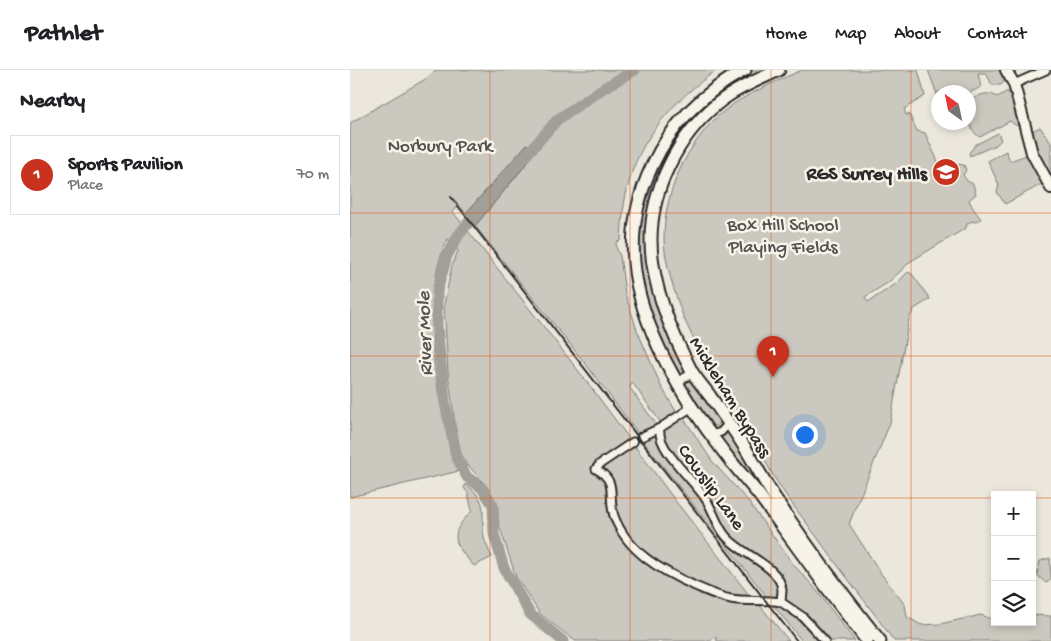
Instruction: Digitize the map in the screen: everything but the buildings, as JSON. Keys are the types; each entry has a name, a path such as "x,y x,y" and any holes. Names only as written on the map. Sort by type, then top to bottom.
{"highway":[{"name":"Mickleham Bypass","path":"745,70 726,80 702,97 679,122 660,148 650,169 635,220 634,262 638,287 662,355 677,384 711,435 757,493 867,641"},
{"name":"Mickleham Bypass","path":"780,70 746,86 717,104 694,126 678,148 663,179 653,220 651,239 652,261 664,306 683,354 694,374 743,445 792,524 880,641"}],"main road":[{"path":"1006,70 1014,84 1032,153 1051,188"}],"street":[{"path":"1014,84 1046,70"},
{"path":"677,384 684,377 694,374"},
{"path":"640,437 660,428 692,407"},
{"path":"711,435 721,432 728,423"},
{"name":"Cowslip Lane","path":"660,428 659,433 665,448 702,493 726,536 740,549 778,577 782,589 781,602"},
{"path":"633,442 600,464 596,469 609,480 614,514 624,536 640,554 666,572 718,596 734,600 781,602 803,617 826,641"}],"green space":[{"name":"Norbury Park","path":"437,70 717,70 673,107 649,137 632,172 625,202 621,240 616,243 620,256 625,293 637,330 661,386 677,413 661,423 632,382 630,388 656,424 638,433 475,226 528,162 535,150 527,145 466,213 459,205 453,212 585,379 677,503 750,596 753,597 789,641 717,641 716,637 710,641 575,641 540,614 516,577 499,525 497,506 488,488 462,458 455,425 448,372 444,304 452,265 458,251 448,239 439,263 434,291 432,322 438,387 451,446 459,471 350,497 350,123 424,80"},
{"path":"752,70 771,70 746,81 674,149 649,239 686,371 675,374 652,323 643,293 636,253 645,192 669,139 707,99"},
{"name":"Box Hill School Playing Fields","path":"802,70 918,70 925,96 904,109 906,115 909,114 917,131 925,133 943,173 945,174 954,164 964,165 966,170 963,175 967,181 973,184 976,194 969,200 981,219 967,224 966,228 911,261 889,282 865,297 868,302 896,284 908,272 912,274 930,299 914,309 909,319 890,423 849,524 882,575 905,605 907,617 921,625 940,624 981,615 991,619 991,626 1036,626 1036,615 1051,616 1051,641 894,641 778,484 689,329 673,288 664,248 665,220 675,181 683,162 694,145 720,115 735,103 776,81"},
{"path":"928,70 1002,70 1006,79 1001,85 992,85 986,73 978,73 981,87 976,90 976,85 934,85"},
{"path":"1006,92 1010,92 1013,95 1021,126 1015,125 1010,121 980,137 972,130 976,130 976,98 986,94 997,97"},
{"path":"1040,127 1051,143 1051,181 1038,157 1030,132"},
{"path":"998,133 1001,140 996,145 970,156 969,153 975,145"},
{"path":"1006,151 1010,161 1029,154 1042,184 1005,204 997,192 999,185 988,161"},
{"path":"689,379 693,380 719,418 720,423 717,426 711,427 684,388 684,383"},
{"path":"683,417 712,461 748,501 793,564 814,587 855,641 802,641 642,440"},
{"path":"730,431 827,579 718,439 719,436"},
{"path":"466,484 474,491 482,503 484,538 492,557 474,566 461,551 456,538 459,526 472,511 468,493 464,488"},
{"path":"1050,558 1051,580 1046,583 1037,575 1040,561"}],"shaded area":[{"path":"527,144 535,151 475,226 466,213"}],"waterway":[{"name":"River Mole","path":"523,159 557,120 602,89 635,70"},
{"name":"River Mole","path":"479,209 458,236 447,256 437,291 437,327 445,403 456,456 467,477 482,488 493,505 494,534 504,568 530,614 563,641"}],"railway":[{"path":"451,197 797,641"}],"place":[{"name":"RGS Surrey Hills","path":"946,172"},
{"name":"Sports Pavilion","path":"773,377"}]}
